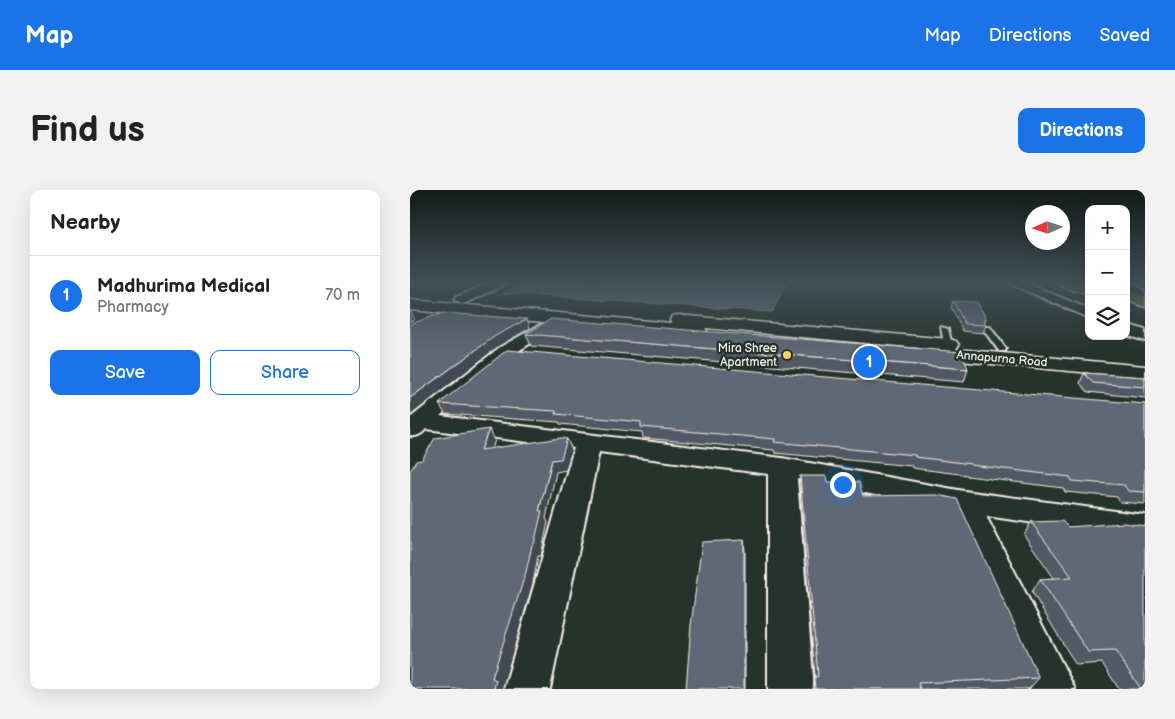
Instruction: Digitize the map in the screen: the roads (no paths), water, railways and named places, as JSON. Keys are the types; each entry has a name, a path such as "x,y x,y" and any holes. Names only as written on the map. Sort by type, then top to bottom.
{"main road":[{"name":"Annapurna Road","path":"477,306 560,319 1145,372"},
{"name":"Annapurna Road","path":"496,306 946,337 1002,349 1145,362"}],"street":[{"path":"427,322 458,306"},
{"path":"1070,306 1085,312"},
{"path":"415,427 506,351 560,319"},
{"path":"1130,330 1145,336"},
{"path":"506,351 536,354"},
{"path":"415,427 588,444 782,467 964,502 1145,527"},
{"path":"528,689 588,444"},
{"path":"782,467 791,689"},
{"path":"964,502 1052,689"}],"lane":[{"path":"987,329 1002,349"}],"water":[{"path":"691,306 775,306 772,312"}],"place":[{"name":"Mira Shree Apartment","path":"787,355"},
{"name":"Madhurima Medical","path":"869,362"}]}
